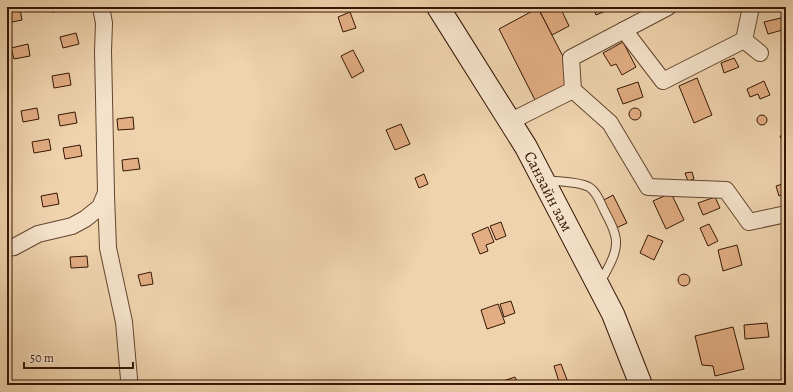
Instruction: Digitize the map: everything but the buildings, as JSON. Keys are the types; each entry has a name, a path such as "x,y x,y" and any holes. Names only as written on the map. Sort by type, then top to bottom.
{"main road":[{"name":"Санзайн зам","path":"438,7 511,121 544,180 613,314 641,385"}],"street":[{"path":"101,7 104,23 103,51 108,248 124,322 129,383"},
{"path":"668,7 571,58 573,90 610,123 648,187 726,190 749,222 786,214"},
{"path":"744,40 751,7"},
{"path":"624,30 663,81 744,40"},
{"path":"744,40 760,53"},
{"path":"511,121 573,90"},
{"path":"7,248 14,248 38,234 72,226 86,218 100,207 106,193"}],"lane":[{"path":"544,180 582,185 590,188 597,194 617,241 616,250 599,286"}]}
